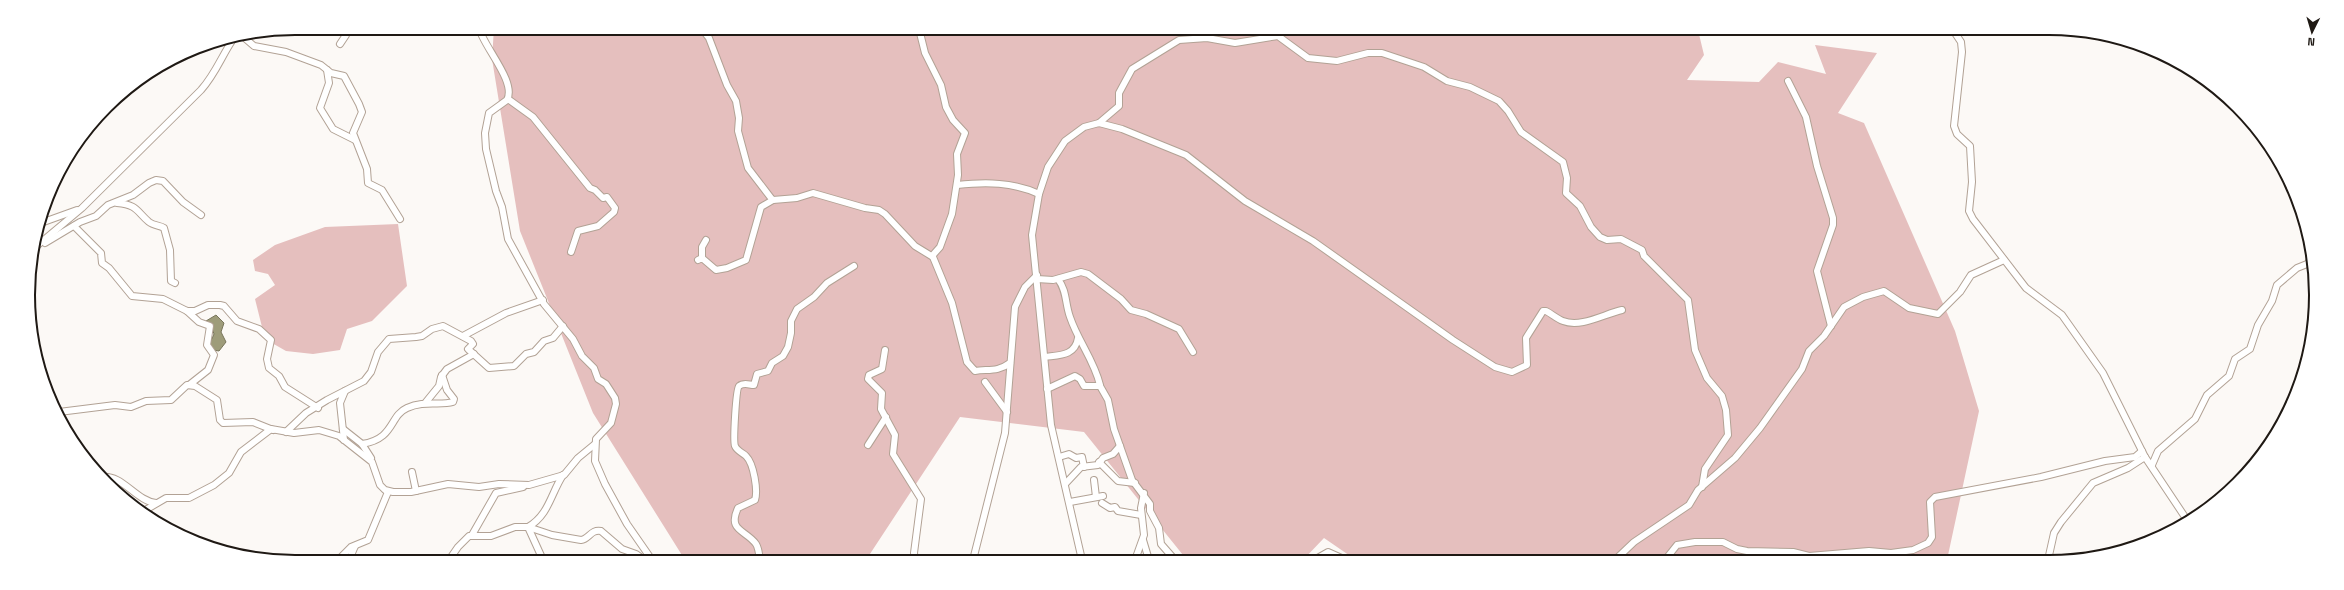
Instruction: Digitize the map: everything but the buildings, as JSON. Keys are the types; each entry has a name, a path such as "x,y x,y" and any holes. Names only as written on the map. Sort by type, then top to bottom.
{"street":[{"path":"340,44 346,35"},
{"path":"481,35 494,54 503,75 508,99 533,117 590,188 595,190 603,198 607,197 615,208 614,212 598,226 578,231 571,252"},
{"path":"707,35 727,85 736,101 739,118 738,131 748,168 773,200"},
{"path":"921,35 925,53 941,85 946,107 956,123 964,130 964,137 957,154 958,174 952,214 940,247 932,256"},
{"path":"1955,35 1962,45 1954,126 1957,134 1970,146 1972,182 1970,211 1973,219 2030,292 2062,315 2103,374 2145,458 2152,465 2185,516"},
{"path":"1081,555 1066,483 1051,425 1032,235 1039,194 1048,167 1065,141 1084,127 1099,123 1119,106 1119,92 1134,67 1179,40 1203,38 1235,43 1278,36 1307,57 1333,61 1372,52 1389,54 1424,67 1447,81 1467,86 1497,100 1508,111 1522,132 1563,162 1567,178 1566,192 1580,206 1596,233 1604,239 1621,239 1642,250 1644,256 1688,300 1695,350 1706,378 1722,396 1728,421 1728,435 1705,469 1702,487"},
{"path":"246,40 254,46 286,52 321,65 327,70 344,76 359,104 362,116 354,128 355,140 367,169 368,183 382,190 400,219"},
{"path":"40,244 82,208 212,77 230,43"},
{"path":"327,70 329,83 320,108 333,129 355,140"},
{"path":"1788,81 1806,117 1817,166 1833,218 1833,225 1817,271 1831,326"},
{"path":"508,99 488,116 485,133 486,149 496,191 502,207 506,236 543,300 573,339 580,354 594,368 598,379 606,384 616,401 611,424 598,436 595,444 595,461 606,487 649,555"},
{"path":"1099,123 1122,129 1197,162 1245,201 1313,241 1462,346 1504,371 1512,372 1528,365 1526,338 1543,312 1546,311 1561,321 1568,322 1599,318 1622,310"},
{"path":"40,245 74,226 96,216 104,208 133,195 148,183 159,180 163,181 183,202 201,215"},
{"path":"957,185 989,183 1018,185 1039,194"},
{"path":"706,240 702,247 700,259 716,270 727,268 746,260 761,207 773,200 797,198 813,193 865,208 879,210 900,228 914,246 932,256 952,303 958,325 960,340 969,367 975,371 986,369 995,371 1010,363"},
{"path":"115,203 130,205 139,210 150,222 164,228 170,252 169,268 171,281 175,283"},
{"path":"46,221 82,208"},
{"path":"74,226 100,253 102,263 109,268 132,296 163,299 187,311 198,322 210,326 208,345 214,355 208,370 190,385"},
{"path":"1620,555 1634,542 1689,505 1702,487 1729,464 1760,428 1804,367 1809,351 1824,336 1850,302 1882,291 1888,292 1909,308 1938,314 1960,292 1971,275 2004,260"},
{"path":"2152,465 2158,451 2195,419 2207,395 2229,376 2235,359 2250,349 2258,325 2272,301 2277,285 2297,268 2307,264"},
{"path":"759,555 756,545 738,530 735,519 738,508 754,500 756,490 749,461 736,448 734,443 733,429 736,419 734,408 738,388 746,384 754,385 757,374 768,371 771,364 783,356 791,333 792,321 797,309 814,297 826,283 854,266"},
{"path":"975,555 983,526 997,458 1005,433 1010,363 1017,300 1025,287 1037,277 1058,278 1082,272 1093,276 1132,310 1146,314 1179,330 1193,352"},
{"path":"1058,278 1065,290 1069,313 1078,338 1091,358 1100,385 1108,400 1114,430 1132,480 1144,493 1150,504 1150,511 1159,528 1161,544 1171,555"},
{"path":"463,336 506,313 543,300"},
{"path":"187,311 195,310 208,305 224,306 237,321 268,335 271,340 268,359 269,368 279,376 285,387 318,408"},
{"path":"286,432 306,413 318,408 336,394 360,385 367,378 378,352 388,339 422,336 432,329 443,326 463,336 472,343 468,349 489,368 510,367 526,354 535,350 544,341 553,338 563,326"},
{"path":"1045,358 1068,353 1076,344 1078,338"},
{"path":"885,350 882,369 869,375 868,380 882,393 881,409 895,434 892,452 893,456 902,472 909,478 921,499 920,518 914,555"},
{"path":"426,402 438,387 442,375 458,361 474,354"},
{"path":"362,444 376,441 383,436 406,408 426,402 453,402 454,399 448,392 442,375"},
{"path":"1047,390 1075,376 1080,379 1084,386 1100,385"},
{"path":"984,382 1007,412"},
{"path":"63,412 115,405 131,407 146,401 171,400 175,398 183,386 190,385 196,386 217,401 220,419 223,423 253,422 273,430 286,432 323,431 344,440 372,462"},
{"path":"344,440 340,403 345,391"},
{"path":"868,445 886,417"},
{"path":"343,429 362,444 377,471 380,485 388,492 416,491 448,484 479,487 499,484 525,486"},
{"path":"147,508 171,497 189,498 204,491 229,473 234,462 245,449 268,430 273,430"},
{"path":"452,555 458,547 472,535 496,493 563,475 568,472 578,458 595,444"},
{"path":"1066,483 1079,469 1098,465 1103,458 1115,453 1120,446"},
{"path":"1821,555 1870,551 1891,552 1913,550 1928,543 1932,537 1930,502 1935,497 2041,477 2105,460 2136,457 2142,451"},
{"path":"1059,457 1069,454 1076,458 1082,457 1084,467"},
{"path":"2049,555 2054,533 2061,522 2093,483 2128,468 2145,458"},
{"path":"1099,462 1118,481 1135,483"},
{"path":"412,472 416,491"},
{"path":"528,527 544,513 553,490 563,475"},
{"path":"110,478 142,500 156,503"},
{"path":"1094,480 1096,497"},
{"path":"343,555 348,549 368,540 388,492"},
{"path":"1144,493 1141,515 1146,555"},
{"path":"1070,502 1103,496"},
{"path":"1102,503 1110,508 1115,508 1118,511 1131,512 1141,515"},
{"path":"472,535 491,536 515,527 528,527 552,535 581,540 586,539 594,531 601,531 622,549 637,555"},
{"path":"528,527 541,555"},
{"path":"1137,555 1143,540"},
{"path":"1669,555 1677,545 1712,541 1723,542 1737,549 1747,551 1792,552 1805,555"},
{"path":"351,555 355,546"},
{"path":"1323,555 1328,552 1335,555"}],"shaded area":[{"path":"494,35 1699,35 1704,55 1687,80 1759,82 1778,62 1826,74 1815,45 1877,53 1838,113 1864,123 1955,331 1979,411 1948,555 1349,555 1324,538 1308,555 1183,555 1084,432 960,417 869,555 682,555 593,413 520,231 492,59"},
{"path":"398,224 407,286 372,321 347,329 340,350 313,354 286,351 265,339 255,299 275,285 268,274 255,271 253,260 275,245 325,227"},
{"path":"216,315 224,323 221,332 226,342 219,351 213,350 209,345 214,334 211,325 206,321"}]}
